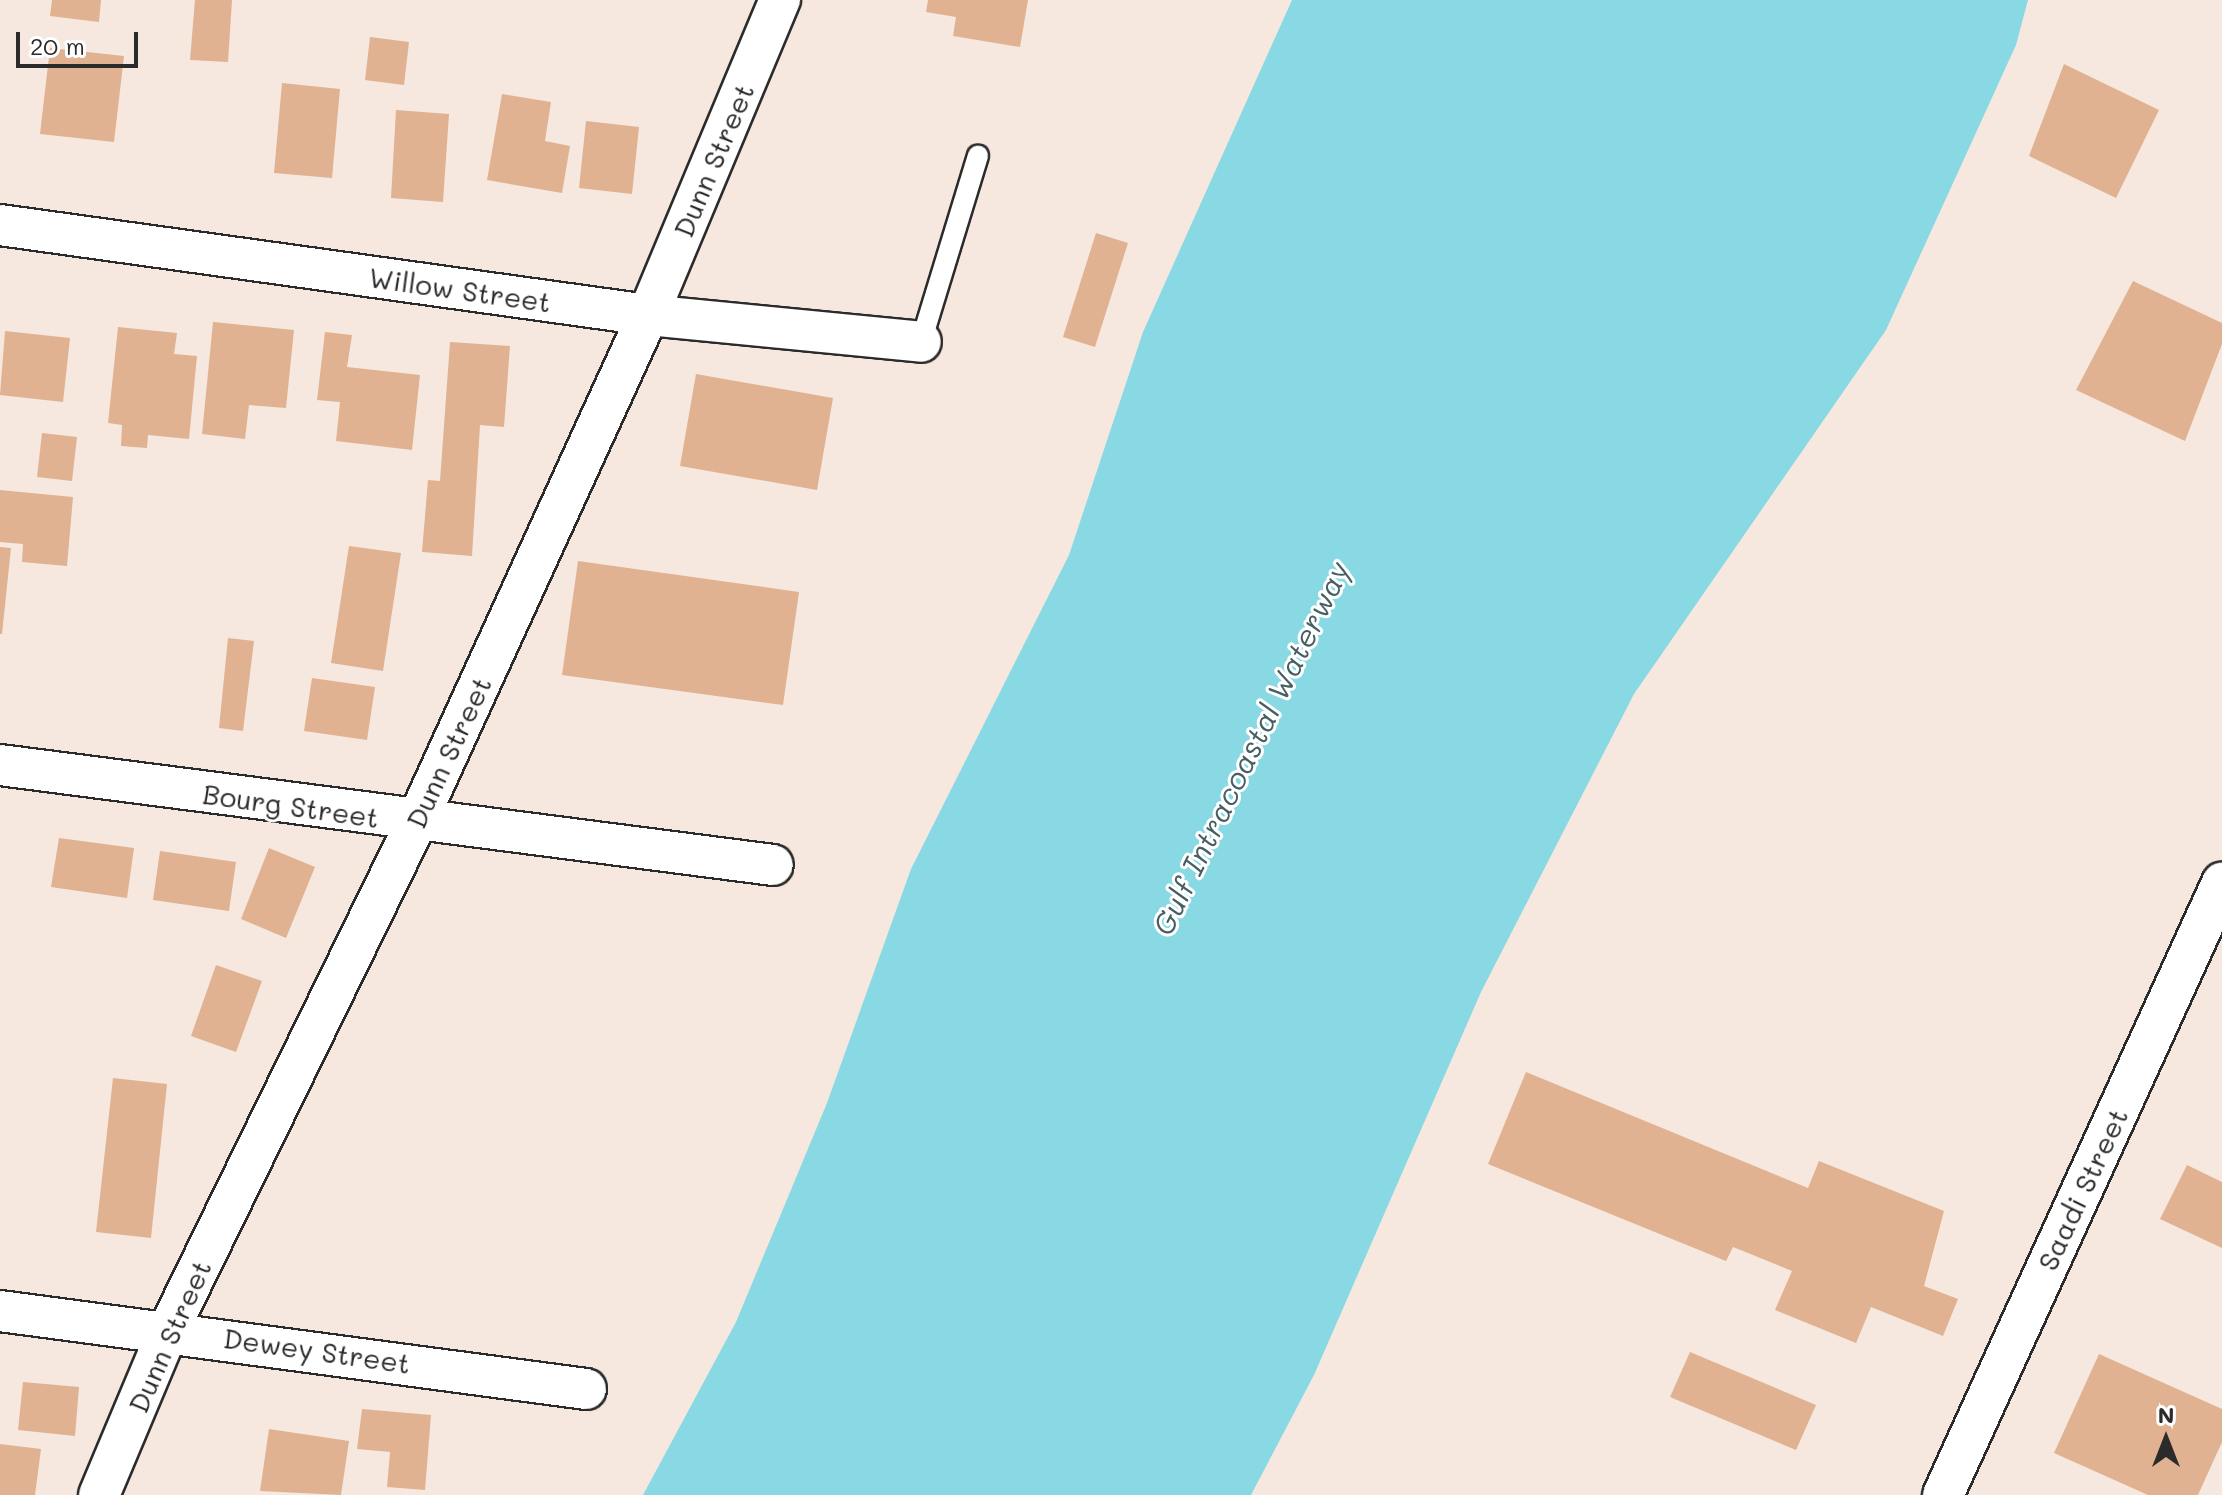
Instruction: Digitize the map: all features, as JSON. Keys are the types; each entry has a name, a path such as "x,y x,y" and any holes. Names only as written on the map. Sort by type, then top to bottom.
{"street":[{"name":"Dunn Street","path":"99,1495 168,1331 417,821 648,315 780,0"},
{"name":"Willow Street","path":"0,225 648,315 921,342"},
{"name":"Bourg Street","path":"0,765 773,865"},
{"name":"Saadi Street","path":"1943,1495 2222,883"},
{"name":"Dewey Street","path":"0,1311 586,1389"}],"lane":[{"path":"921,342 978,156"}],"water":[{"name":"Gulf Intracoastal Waterway","path":"1292,0 2028,0 2016,45 1886,330 1634,694 1481,992 1314,1375 1251,1495 643,1495 736,1322 827,1103 911,869 1069,555 1143,332"}],"building":[{"path":"52,0 101,0 99,22 50,16"},
{"path":"195,0 232,0 228,62 190,60"},
{"path":"928,0 1028,0 1020,47 953,36 956,17 926,12"},
{"path":"370,37 409,42 404,85 365,80"},
{"path":"50,48 124,56 114,142 40,134"},
{"path":"2064,64 2159,110 2116,198 2029,156"},
{"path":"282,83 340,89 332,178 274,173"},
{"path":"502,94 551,102 545,141 570,146 562,193 487,180"},
{"path":"396,110 449,114 443,202 391,198"},
{"path":"586,121 639,127 632,194 579,188"},
{"path":"1096,233 1128,243 1095,347 1063,337"},
{"path":"2133,281 2222,323 2222,344 2185,441 2076,390"},
{"path":"213,322 294,330 286,408 249,405 245,439 202,434"},
{"path":"118,327 177,333 174,354 197,356 189,439 148,435 147,448 121,446 122,425 108,423"},
{"path":"5,331 70,338 63,402 0,395"},
{"path":"325,332 352,335 347,367 420,375 412,450 336,441 340,402 317,400"},
{"path":"450,342 510,346 504,427 480,425 472,556 422,552 428,480 440,481"},
{"path":"696,374 833,398 817,490 680,466"},
{"path":"42,433 77,437 72,481 37,477"},
{"path":"0,490 73,497 67,566 22,562 23,544 0,542"},
{"path":"349,546 401,553 383,671 331,663"},
{"path":"0,547 11,548 2,634 0,634"},
{"path":"578,561 799,592 783,705 562,675"},
{"path":"228,638 254,641 243,731 219,728"},
{"path":"312,678 375,687 367,740 304,731"},
{"path":"59,838 134,848 127,898 51,887"},
{"path":"269,848 315,867 286,938 241,919"},
{"path":"160,851 236,862 229,911 153,900"},
{"path":"216,965 262,981 236,1052 191,1036"},
{"path":"1526,1072 1808,1188 1819,1161 1944,1211 1924,1286 1958,1299 1943,1336 1871,1307 1856,1343 1775,1310 1792,1271 1733,1247 1726,1261 1488,1164"},
{"path":"113,1078 167,1084 151,1238 96,1232"},
{"path":"2187,1165 2222,1182 2222,1248 2160,1219"},
{"path":"1690,1352 1816,1405 1796,1450 1670,1397"},
{"path":"2099,1354 2222,1409 2222,1442 2198,1495 2148,1495 2054,1453"},
{"path":"23,1382 79,1387 75,1436 18,1430"},
{"path":"362,1409 431,1415 425,1490 387,1487 390,1452 357,1449"},
{"path":"269,1429 349,1441 341,1495 260,1491"},
{"path":"0,1444 41,1449 35,1495 0,1495"}]}
